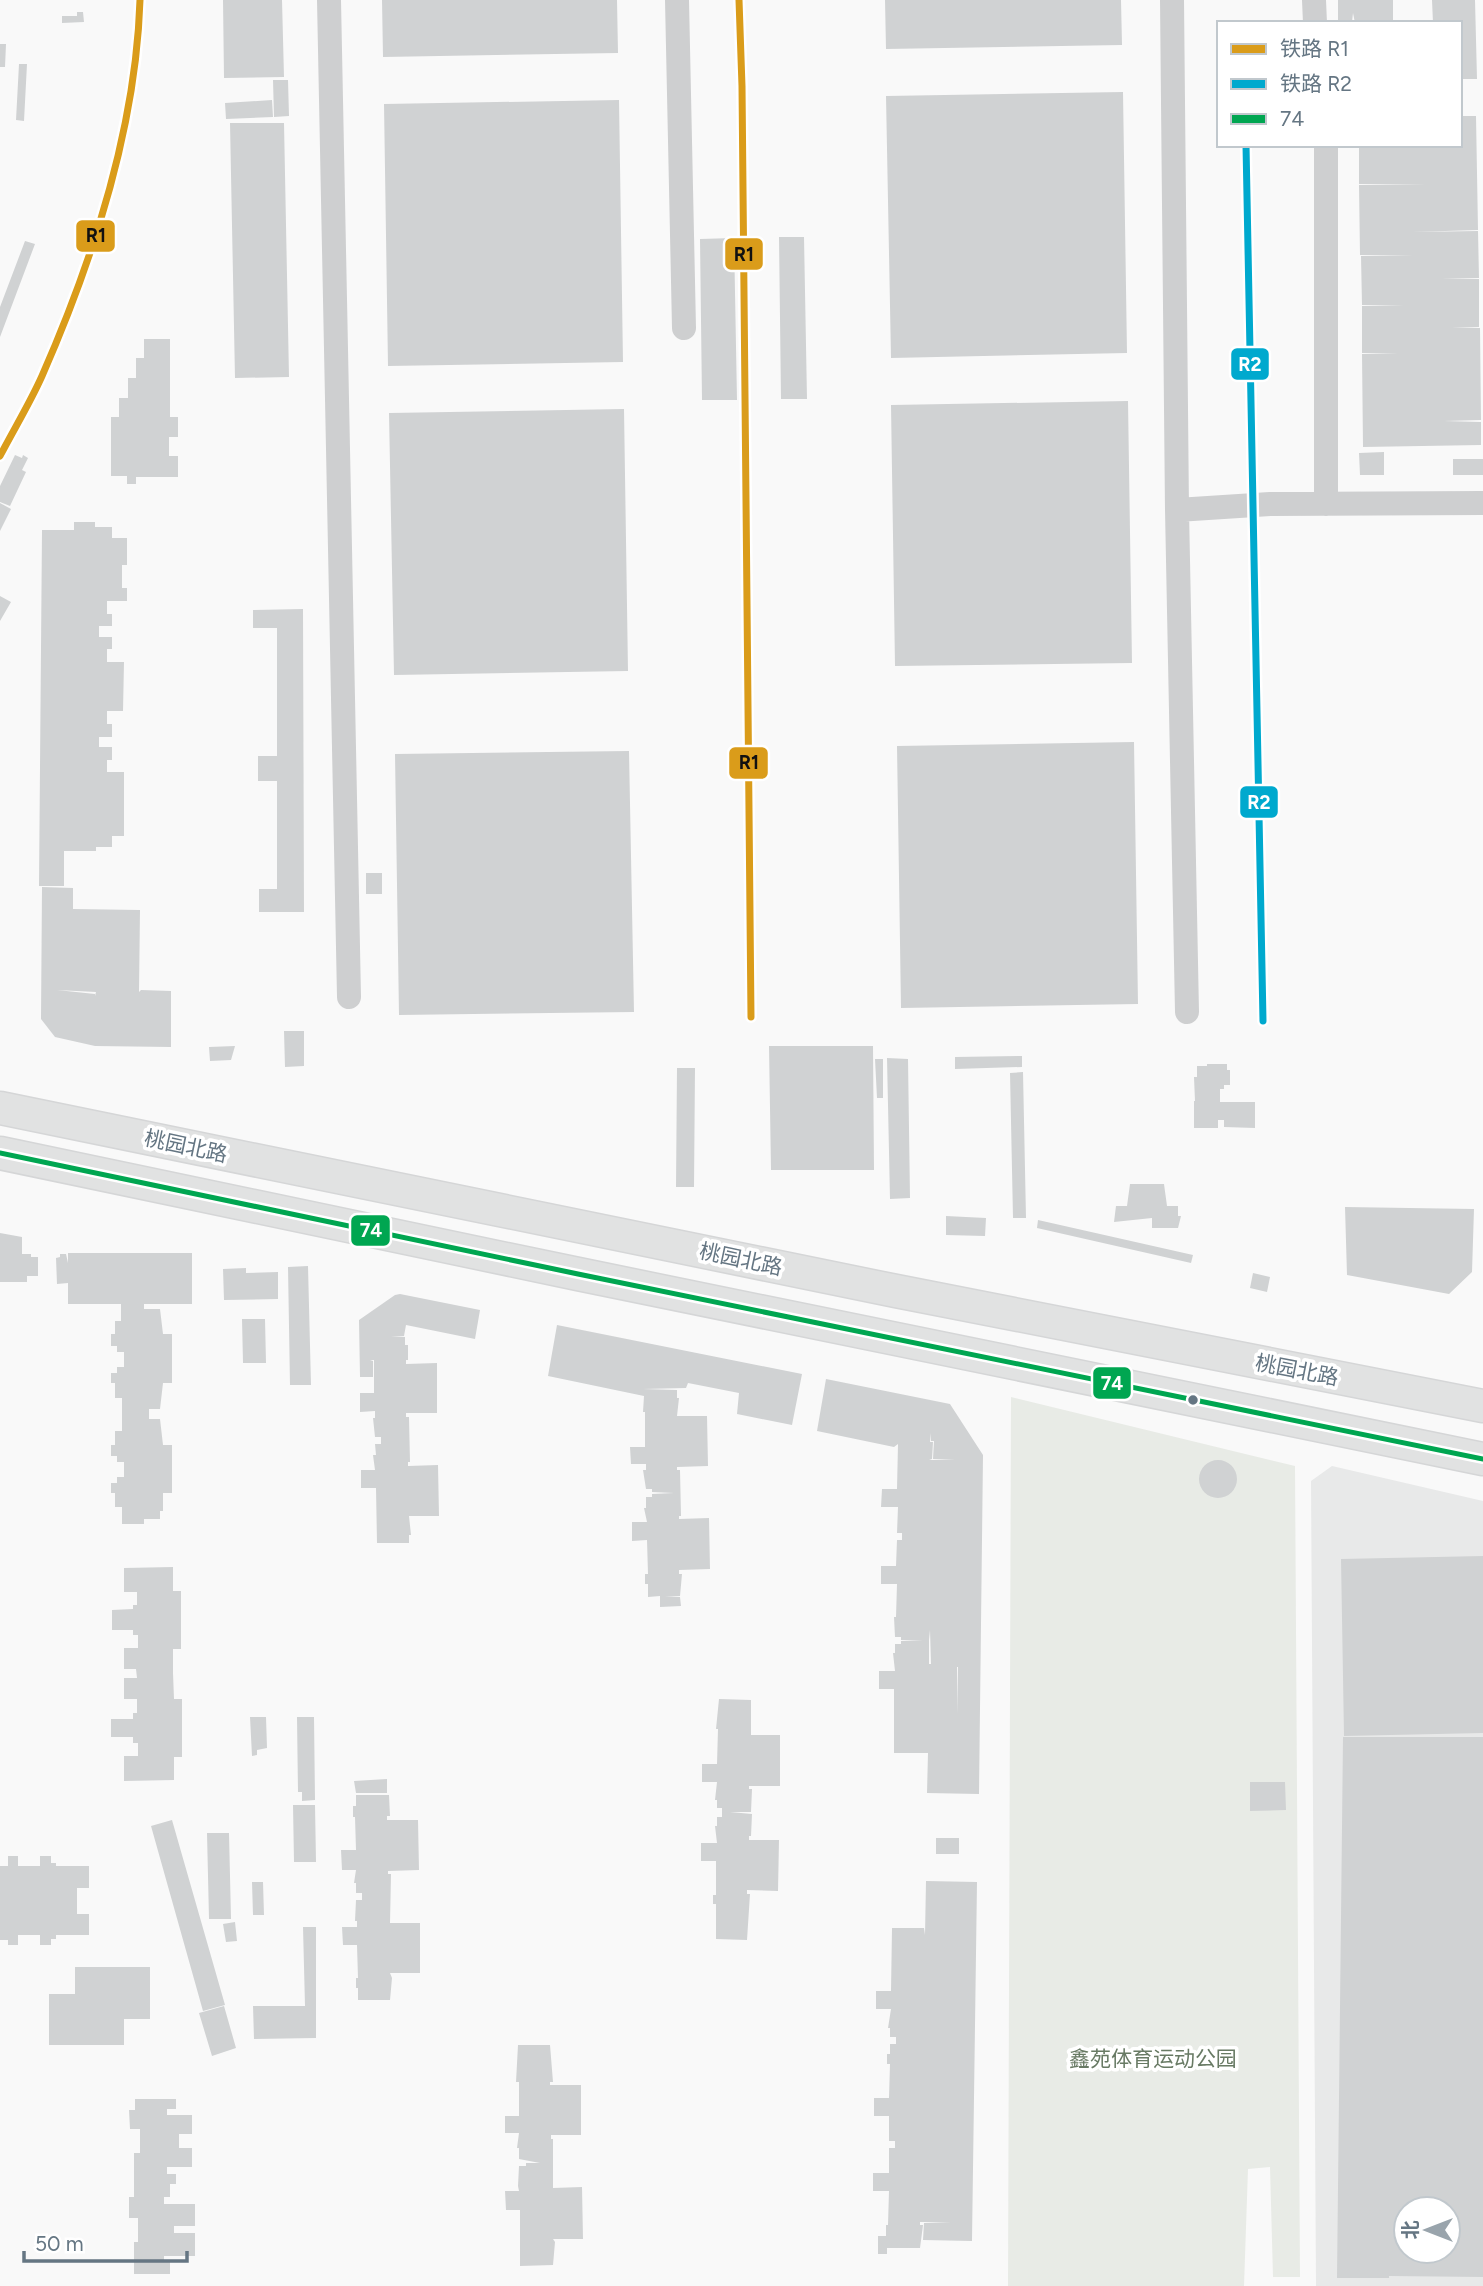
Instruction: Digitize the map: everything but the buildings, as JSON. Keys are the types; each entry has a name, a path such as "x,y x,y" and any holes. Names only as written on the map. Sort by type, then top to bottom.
{"main road":[{"name":"桃园北路","path":"0,1108 896,1291 1483,1406"},
{"path":"0,1153 1483,1459"}],"lane":[{"path":"329,0 349,997"},
{"path":"677,0 684,328"},
{"path":"1172,0 1177,510 1188,1012"},
{"path":"1314,0 1315,21"},
{"path":"1326,147 1326,504"},
{"path":"1177,510 1270,504 1483,503"}],"shaded area":[{"path":"1332,1466 1483,1501 1483,2286 1316,2286 1311,1481"}],"green space":[{"name":"鑫苑体育运动公园","path":"1011,1397 1295,1466 1300,2277 1273,2277 1270,2167 1248,2169 1244,2286 1008,2286"}],"rail line":[{"name":"R1","path":"0,456 42,376 61,332 109,192 130,96 140,0"},
{"name":"R1","path":"739,0 751,1017"},
{"name":"R2","path":"1246,147 1263,1021"}],"transit line":[{"name":"74","path":"0,1153 1483,1459"}]}
